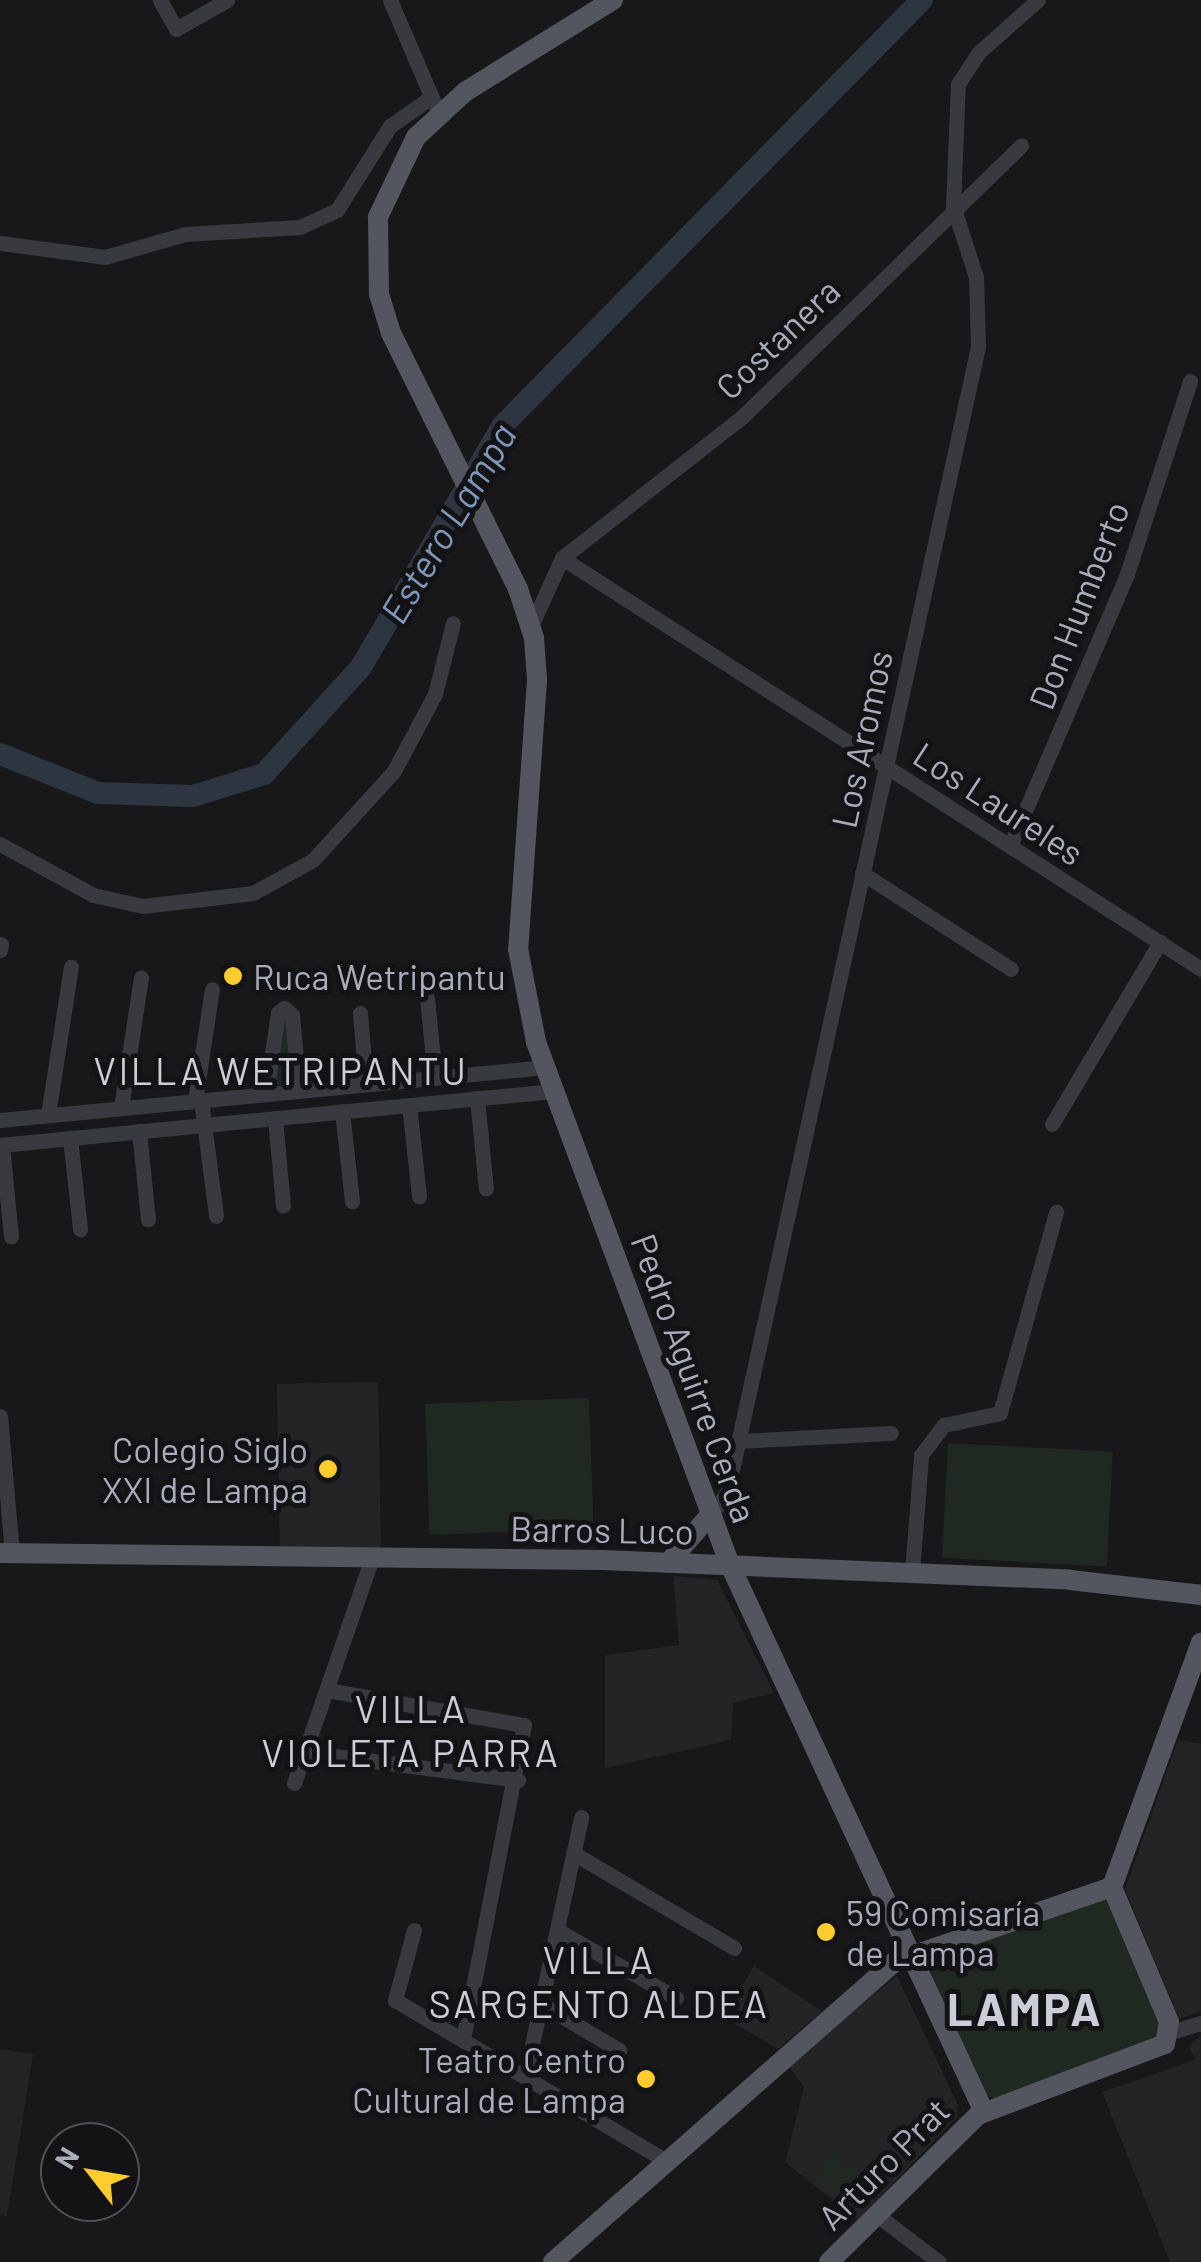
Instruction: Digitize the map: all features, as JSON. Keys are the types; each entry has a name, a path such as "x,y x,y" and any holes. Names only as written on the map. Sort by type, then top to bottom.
{"main road":[{"name":"Pedro Aguirre Cerda","path":"613,0 435,105 398,163 376,233 384,310 418,390 532,626 538,680 518,948 529,1019 730,1565 984,2112"},
{"path":"668,1562 711,1514"},
{"name":"Barros Luco","path":"6,1553 668,1562 912,1573 1201,1595"},
{"path":"1170,2032 1112,1887 1201,1643"},
{"path":"553,2262 890,1965 1112,1887"},
{"name":"Arturo Prat","path":"828,2262 984,2112 1156,2052 1170,2032"}],"street":[{"path":"160,0 176,29 227,0"},
{"path":"0,242 105,257 185,234 300,226 337,210 390,126 435,105 390,0"},
{"name":"Los Aromos","path":"711,1514 726,1498 978,347 976,278 954,206 958,84 978,54 1038,0"},
{"name":"Costanera","path":"562,558 742,416 1020,146"},
{"name":"Don Humberto","path":"1010,846 1127,574 1190,381"},
{"path":"532,626 562,558"},
{"name":"Los Laureles","path":"562,558 1010,846 1156,948 1201,969"},
{"path":"0,844 93,895 143,906 252,893 313,860 394,771 434,694 453,623"},
{"path":"862,873 1011,968"},
{"path":"1052,1124 1156,948"},
{"path":"48,1115 71,967"},
{"path":"121,1108 141,978"},
{"path":"212,988 198,1101 214,1124"},
{"path":"427,998 434,1078"},
{"path":"266,1094 278,1013 284,1008 292,1014 298,1091"},
{"path":"360,1013 366,1084"},
{"path":"0,1120 545,1067"},
{"path":"486,1190 483,1098 487,1072"},
{"path":"11,1237 1,1145 554,1090"},
{"path":"216,1216 214,1124 221,1098"},
{"path":"410,1105 419,1196"},
{"path":"342,1112 352,1201"},
{"path":"274,1118 283,1206"},
{"path":"139,1132 148,1220"},
{"path":"70,1138 80,1230"},
{"path":"912,1573 920,1454 944,1425 1000,1413 1056,1212"},
{"path":"0,1416 6,1553"},
{"path":"738,1441 891,1433"},
{"path":"294,1783 372,1558"},
{"path":"327,1690 524,1725 518,1780 463,2040"},
{"path":"305,1752 518,1780"},
{"path":"525,2077 581,1817"},
{"path":"573,1853 734,1948"},
{"path":"414,1930 395,2000 666,2160"},
{"path":"557,1930 676,1998"},
{"path":"541,2004 619,2050"},
{"name":"Arturo Prat","path":"1170,2032 1201,2023"},
{"path":"877,2215 939,2262"}],"shaded area":[{"path":"288,1016 293,1084 271,1086 281,1018"},
{"name":"Colegio Siglo XXI de Lampa","path":"378,1382 381,1549 280,1551 277,1384"},
{"path":"589,1398 594,1529 430,1535 425,1404"},
{"path":"948,1443 1113,1452 1107,1566 942,1558"},
{"path":"673,1576 717,1580 774,1693 733,1703 731,1740 605,1768 605,1655 679,1645"},
{"path":"1178,1740 1201,1744 1201,2012 1179,2019 1125,1889"},
{"path":"1103,1896 1112,1899 1163,2036 995,2099 985,2095 927,1963"},
{"path":"754,1966 822,2011 778,2049 723,2017"},
{"path":"897,1976 957,2103 957,2117 858,2220 785,2162 804,2087 788,2065"},
{"path":"1201,2035 1201,2262 1170,2262 1102,2092 1195,2060 1189,2046"},
{"path":"0,2049 33,2054 7,2216 0,2215"},
{"path":"834,2154 868,2184 850,2205 816,2175"}],"waterway":[{"name":"Estero Lampa","path":"0,754 98,793 193,796 264,774 361,667 503,425 922,0"}],"place":[{"name":"Ruca Wetripantu","path":"233,976"},
{"name":"Colegio Siglo XXI de Lampa","path":"328,1469"},
{"name":"59 Comisaría de Lampa","path":"826,1932"},
{"name":"Teatro Centro Cultural de Lampa","path":"646,2079"}],"district":[{"name":"VILLA WETRIPANTU","path":"281,1071"},
{"name":"VILLA VIOLETA PARRA","path":"411,1731"},
{"name":"VILLA SARGENTO ALDEA","path":"599,1982"},
{"name":"LAMPA","path":"1025,2009"}]}
